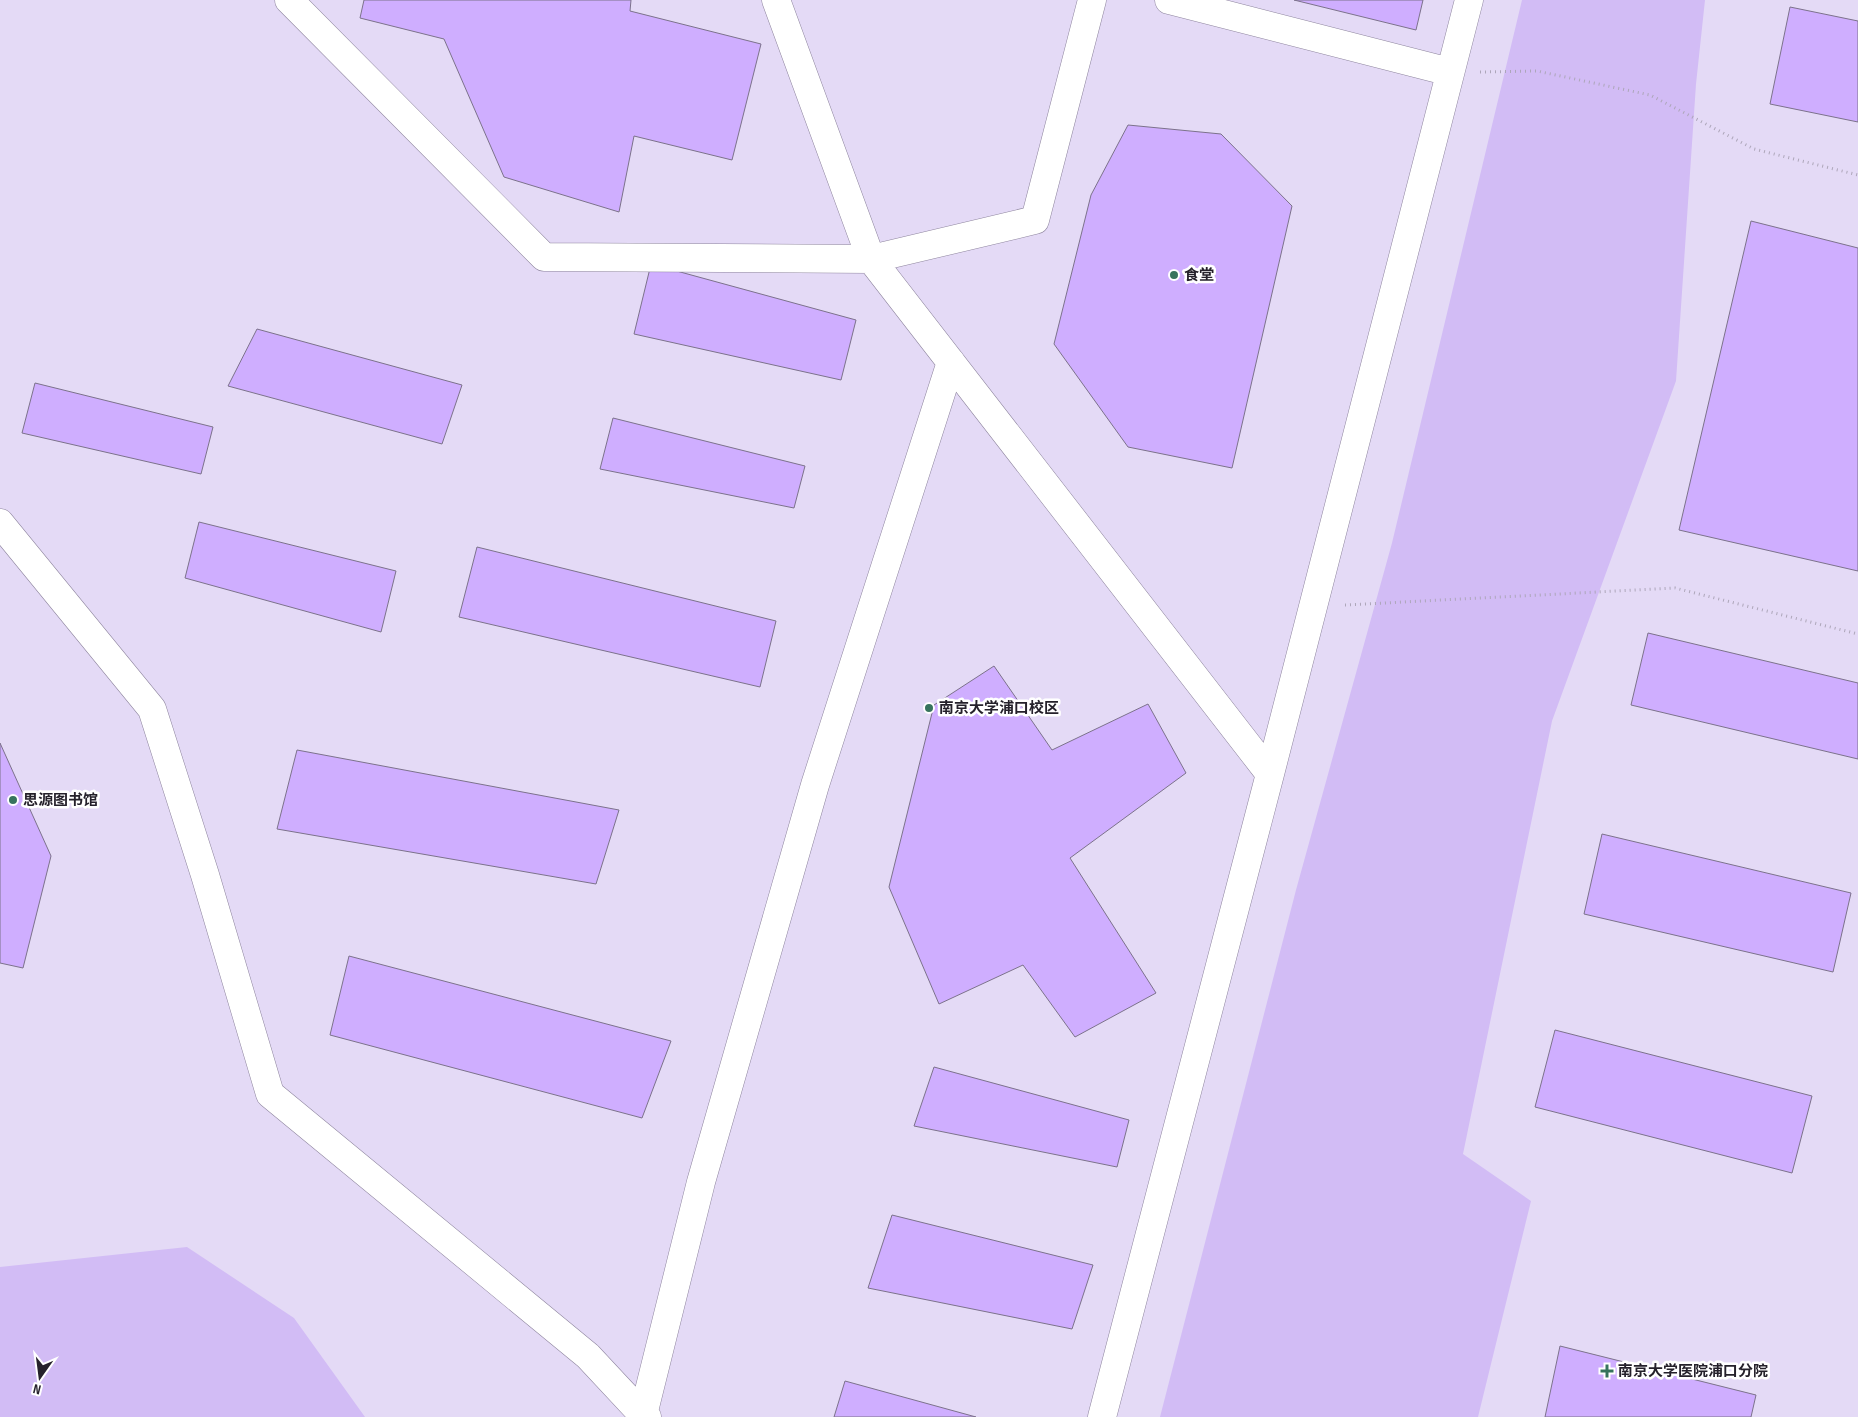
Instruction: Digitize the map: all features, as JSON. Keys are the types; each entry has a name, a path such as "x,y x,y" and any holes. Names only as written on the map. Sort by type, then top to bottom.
{"street":[{"path":"289,0 544,257 871,259 1035,220 1092,0"},
{"path":"776,0 871,259 1270,774"},
{"path":"1170,0 1450,72"},
{"path":"1102,1417 1469,0"},
{"path":"645,1416 701,1182 815,785 951,362"},
{"path":"0,523 152,709 206,875 270,1094 588,1356 645,1416"}],"path":[{"path":"1450,72 1537,71 1650,95 1754,150 1858,175"},
{"path":"1313,607 1674,588 1858,634"}],"shaded area":[{"name":"南京大学浦口校区","path":"0,0 1858,0 1858,1417 0,1417"},
{"path":"1522,0 1705,0 1696,84 1676,381 1552,721 1463,1154 1531,1201 1478,1417 1160,1417 1296,890 1392,543"},
{"path":"187,1247 294,1318 365,1417 0,1417 0,1267"}],"building":[{"path":"364,0 631,0 630,11 761,44 732,160 634,136 619,212 504,177 444,39 360,18"},
{"path":"1294,0 1423,0 1416,30"},
{"path":"1790,7 1858,21 1858,122 1770,104"},
{"name":"食堂","path":"1128,125 1221,134 1292,206 1232,468 1128,447 1054,344 1091,195"},
{"path":"1751,221 1858,248 1858,571 1679,530"},
{"path":"651,264 856,320 841,380 634,334"},
{"path":"257,329 462,385 442,444 228,386"},
{"path":"35,383 213,427 201,474 22,433"},
{"path":"613,418 805,466 794,508 600,469"},
{"path":"199,522 396,571 381,632 185,578"},
{"path":"477,547 776,621 760,687 459,617"},
{"path":"1648,633 1858,683 1858,759 1631,705"},
{"path":"994,666 1052,750 1148,704 1186,773 1070,858 1156,993 1075,1037 1023,965 939,1004 889,887 934,705"},
{"name":"思源图书馆","path":"0,743 51,856 23,968 0,963"},
{"path":"297,750 619,810 596,884 277,829"},
{"path":"1602,834 1851,893 1833,972 1584,914"},
{"path":"349,956 671,1041 642,1118 330,1035"},
{"path":"1555,1030 1812,1096 1792,1173 1535,1107"},
{"path":"934,1067 1129,1120 1117,1167 914,1126"},
{"path":"892,1215 1093,1265 1072,1329 868,1288"},
{"name":"南京大学医院浦口分院","path":"1560,1346 1756,1395 1751,1417 1545,1417"},
{"path":"845,1381 976,1417 834,1417"}],"place":[{"name":"食堂","path":"1174,275"},
{"name":"南京大学浦口校区","path":"929,708"},
{"name":"思源图书馆","path":"13,800"},
{"name":"南京大学医院浦口分院","path":"1607,1371"}]}
